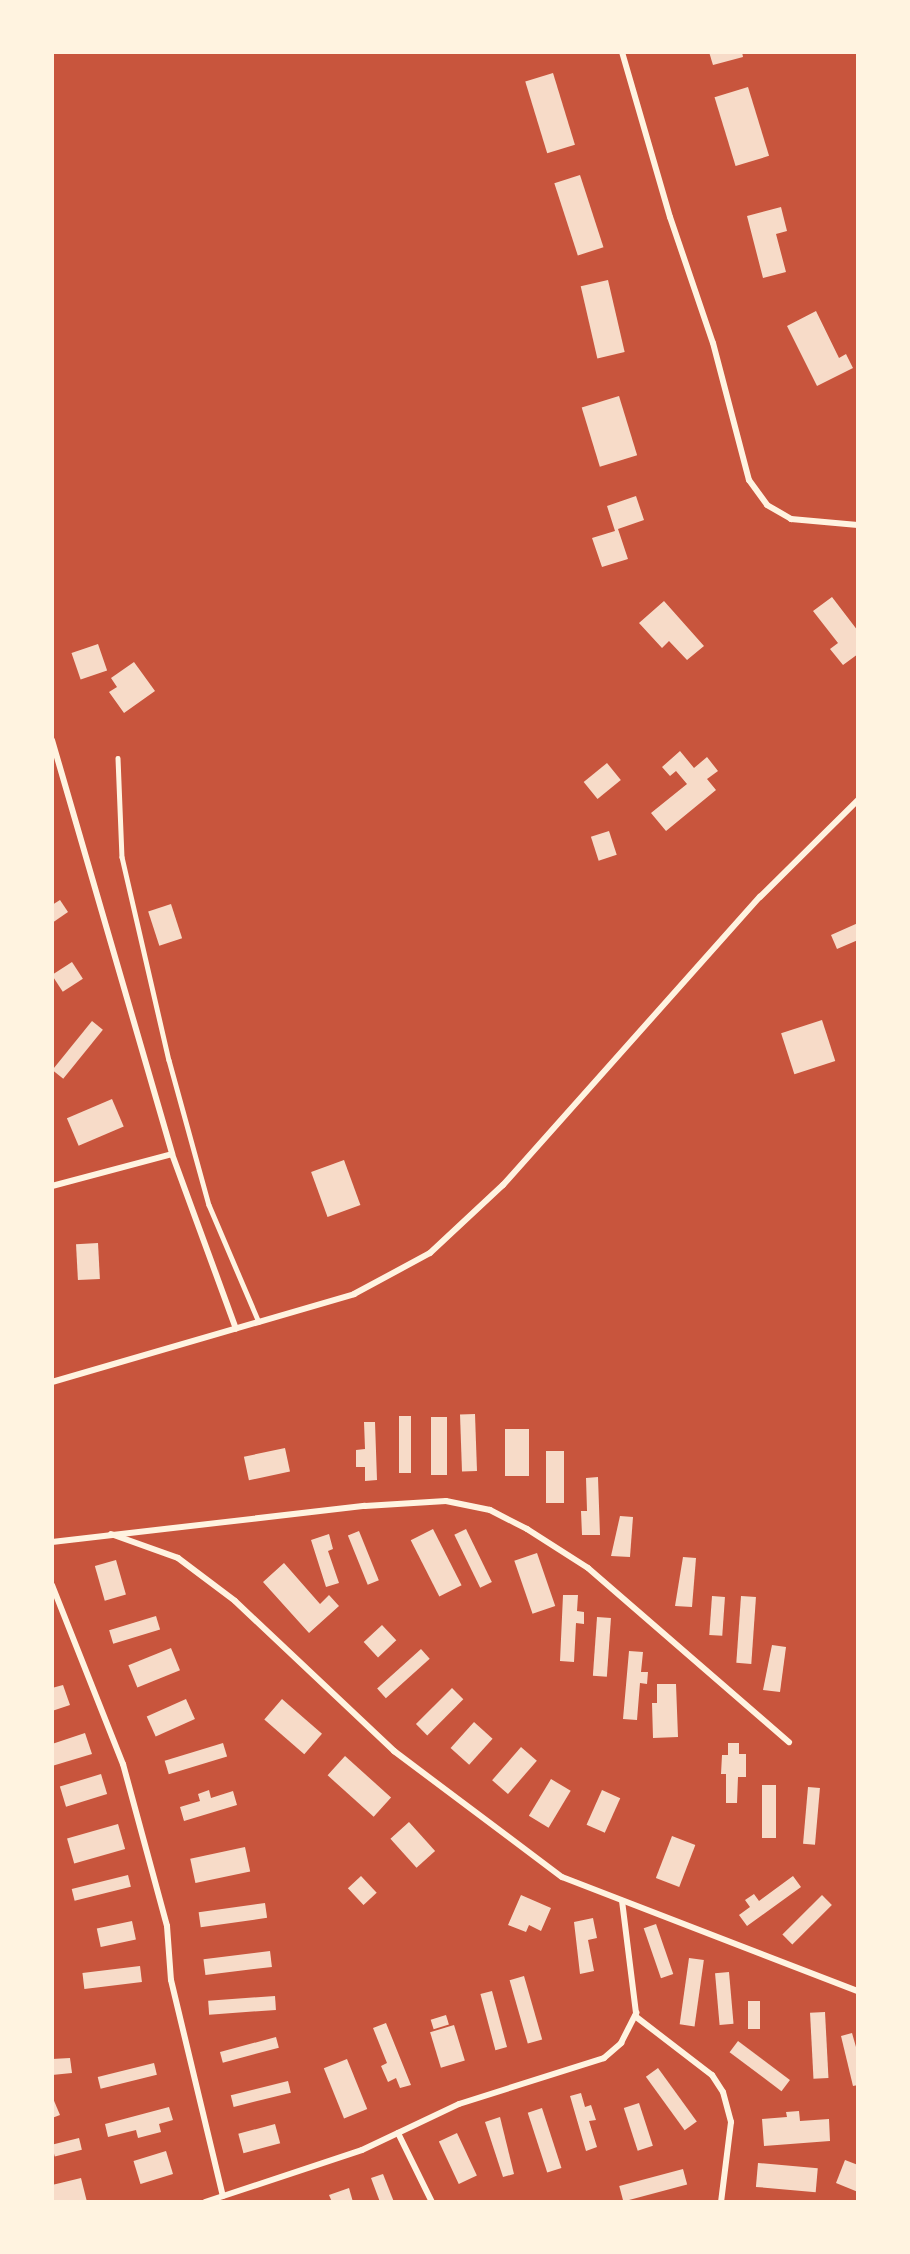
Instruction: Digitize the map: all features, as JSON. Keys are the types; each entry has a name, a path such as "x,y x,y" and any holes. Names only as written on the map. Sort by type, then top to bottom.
{"street":[{"path":"622,52 670,217 713,343 748,480 767,505 791,519 858,525"},
{"path":"52,740 172,1154 236,1329"},
{"path":"52,1382 354,1293 430,1253 503,1185 760,897 858,800"},
{"path":"52,1186 172,1154"},
{"path":"52,1542 365,1506 446,1501 490,1510 527,1528 588,1568 789,1742"},
{"path":"111,1534 178,1558 234,1601 394,1751 493,1828 562,1877 858,1991"},
{"path":"52,1585 123,1764 167,1926 171,1980 223,2196"},
{"path":"205,2202 362,2150 459,2104 604,2058 621,2043 634,2016 622,1901"},
{"path":"634,2016 712,2075 723,2092 731,2122 721,2202"},
{"path":"398,2133 432,2202"}],"lane":[{"path":"118,758 122,857 169,1060 209,1205 259,1322"}],"building":[{"path":"709,52 742,52 743,57 713,65"},
{"path":"553,73 575,145 547,153 525,81"},
{"path":"748,87 769,156 736,166 715,97"},
{"path":"580,175 603,247 578,256 554,183"},
{"path":"781,207 787,231 776,234 786,272 763,278 747,216"},
{"path":"608,280 625,352 597,358 581,286"},
{"path":"816,311 839,358 846,354 853,368 817,386 787,326"},
{"path":"619,396 637,455 600,467 582,407"},
{"path":"636,496 644,520 618,529 628,559 602,567 592,538 615,531 607,506"},
{"path":"832,597 858,631 858,654 843,665 830,649 838,643 813,611"},
{"path":"664,601 704,646 687,660 669,641 662,648 639,623"},
{"path":"98,644 107,670 81,680 72,653"},
{"path":"134,662 155,691 124,713 109,692 117,687 111,678"},
{"path":"680,751 694,768 707,757 718,771 707,779 716,790 666,831 651,813 687,784 676,771 670,776 662,767"},
{"path":"607,763 621,780 598,799 584,782"},
{"path":"609,831 617,855 599,861 591,837"},
{"path":"60,900 68,912 52,923 52,905"},
{"path":"171,904 182,938 159,946 148,911"},
{"path":"858,923 858,940 837,949 831,935"},
{"path":"72,962 83,979 63,992 52,975"},
{"path":"822,1020 835,1061 794,1074 781,1033"},
{"path":"92,1021 103,1030 63,1079 52,1070"},
{"path":"112,1099 124,1127 79,1146 67,1118"},
{"path":"344,1160 360,1205 328,1217 311,1172"},
{"path":"98,1243 100,1279 78,1280 76,1244"},
{"path":"475,1414 477,1471 462,1471 460,1415"},
{"path":"399,1416 411,1416 411,1473 399,1473"},
{"path":"431,1417 447,1417 447,1475 431,1475"},
{"path":"364,1422 375,1422 377,1480 365,1481 365,1467 356,1467 356,1450 365,1449"},
{"path":"505,1429 529,1429 529,1476 505,1476"},
{"path":"285,1448 290,1471 249,1480 244,1457"},
{"path":"546,1451 564,1451 564,1503 546,1503"},
{"path":"598,1477 600,1535 582,1535 581,1511 587,1511 586,1478"},
{"path":"620,1516 633,1517 630,1557 611,1556"},
{"path":"433,1529 462,1585 439,1596 411,1540"},
{"path":"466,1529 492,1582 480,1588 454,1535"},
{"path":"359,1531 379,1580 368,1585 348,1535"},
{"path":"329,1534 333,1549 328,1551 339,1583 326,1587 311,1540"},
{"path":"537,1553 555,1606 533,1614 514,1561"},
{"path":"683,1557 696,1558 692,1607 675,1606"},
{"path":"116,1560 126,1595 105,1601 95,1566"},
{"path":"284,1563 320,1604 329,1595 339,1606 309,1633 263,1582"},
{"path":"563,1595 578,1595 577,1611 584,1612 584,1624 576,1623 574,1662 560,1661"},
{"path":"712,1596 725,1597 722,1636 709,1635"},
{"path":"741,1596 756,1597 751,1664 736,1663"},
{"path":"156,1616 160,1629 113,1644 109,1630"},
{"path":"597,1617 611,1618 607,1677 593,1676"},
{"path":"382,1625 396,1640 378,1657 364,1642"},
{"path":"772,1645 786,1647 780,1692 763,1690"},
{"path":"171,1648 180,1670 137,1687 128,1665"},
{"path":"421,1649 430,1659 386,1698 377,1688"},
{"path":"629,1651 643,1652 641,1672 648,1672 647,1684 640,1683 637,1720 623,1719"},
{"path":"657,1684 676,1684 678,1737 653,1738 652,1703 657,1703"},
{"path":"63,1685 70,1705 52,1711 52,1688"},
{"path":"452,1688 463,1699 427,1735 416,1724"},
{"path":"186,1699 195,1719 156,1737 147,1716"},
{"path":"282,1699 322,1734 304,1754 264,1719"},
{"path":"474,1722 493,1739 469,1765 451,1748"},
{"path":"85,1733 92,1754 52,1766 52,1744"},
{"path":"223,1743 227,1756 169,1774 165,1761"},
{"path":"728,1743 739,1743 739,1754 746,1754 746,1777 738,1777 737,1803 726,1803 726,1774 721,1774 722,1755 728,1755"},
{"path":"521,1747 537,1761 508,1794 492,1780"},
{"path":"345,1756 391,1797 374,1817 328,1775"},
{"path":"101,1774 107,1794 66,1807 60,1787"},
{"path":"551,1779 571,1791 549,1828 529,1816"},
{"path":"762,1785 776,1785 776,1838 762,1838"},
{"path":"808,1787 820,1788 815,1845 803,1844"},
{"path":"209,1790 211,1798 233,1791 237,1805 184,1821 180,1807 200,1801 198,1794"},
{"path":"602,1790 620,1798 605,1833 587,1825"},
{"path":"409,1822 435,1851 417,1868 390,1839"},
{"path":"118,1824 125,1849 74,1864 67,1839"},
{"path":"672,1836 695,1845 679,1887 656,1878"},
{"path":"245,1847 250,1871 195,1883 190,1859"},
{"path":"128,1875 131,1887 75,1901 72,1889"},
{"path":"361,1876 377,1893 364,1905 348,1888"},
{"path":"793,1876 801,1887 747,1926 739,1915 750,1907 745,1900 754,1894 759,1901"},
{"path":"521,1895 551,1908 541,1931 529,1925 526,1932 508,1925"},
{"path":"822,1895 832,1905 792,1944 782,1935"},
{"path":"265,1903 267,1918 201,1927 199,1912"},
{"path":"593,1918 597,1938 588,1940 594,1971 580,1974 574,1922"},
{"path":"132,1921 136,1940 101,1947 97,1928"},
{"path":"656,1924 673,1974 661,1978 644,1928"},
{"path":"270,1951 272,1967 205,1975 203,1959"},
{"path":"689,1958 704,1960 695,2026 680,2024"},
{"path":"140,1966 142,1982 84,1989 82,1973"},
{"path":"729,1972 734,2024 720,2025 715,1973"},
{"path":"524,1976 542,2039 528,2044 510,1980"},
{"path":"492,1991 507,2047 495,2050 480,1994"},
{"path":"275,1996 276,2010 209,2015 208,2001"},
{"path":"748,2001 760,2001 760,2029 748,2029"},
{"path":"825,2012 828,2078 813,2079 810,2013"},
{"path":"446,2015 449,2025 434,2029 431,2020"},
{"path":"386,2023 411,2085 400,2088 396,2078 388,2082 381,2066 387,2063 373,2028"},
{"path":"454,2025 465,2060 441,2068 430,2032"},
{"path":"852,2033 858,2054 858,2085 853,2086 841,2036"},
{"path":"276,2037 279,2048 223,2063 220,2052"},
{"path":"738,2041 790,2080 781,2091 730,2052"},
{"path":"70,2058 72,2073 52,2075 52,2059"},
{"path":"347,2059 367,2109 344,2118 324,2068"},
{"path":"154,2063 157,2075 101,2089 98,2077"},
{"path":"658,2068 697,2121 685,2130 646,2077"},
{"path":"288,2081 291,2093 234,2107 231,2095"},
{"path":"581,2093 585,2107 591,2105 596,2120 589,2121 597,2147 586,2151 570,2096"},
{"path":"52,2096 60,2115 52,2118"},
{"path":"639,2103 653,2146 638,2151 624,2108"},
{"path":"169,2107 173,2120 159,2124 161,2132 138,2138 136,2130 108,2137 105,2124"},
{"path":"542,2108 561,2168 547,2173 528,2113"},
{"path":"799,2111 800,2121 829,2119 830,2141 764,2146 762,2119 787,2117 786,2112"},
{"path":"500,2117 514,2174 503,2177 485,2122"},
{"path":"275,2124 280,2143 243,2153 238,2134"},
{"path":"457,2133 477,2176 459,2184 439,2141"},
{"path":"79,2138 82,2150 55,2156 52,2145"},
{"path":"166,2151 173,2174 141,2184 133,2161"},
{"path":"845,2160 858,2165 858,2192 836,2183"},
{"path":"758,2163 818,2168 816,2192 756,2187"},
{"path":"683,2169 687,2184 623,2202 619,2186"},
{"path":"383,2174 394,2202 380,2202 371,2178"},
{"path":"81,2178 87,2202 52,2202 52,2185"},
{"path":"349,2188 353,2202 332,2202 329,2195"}]}
